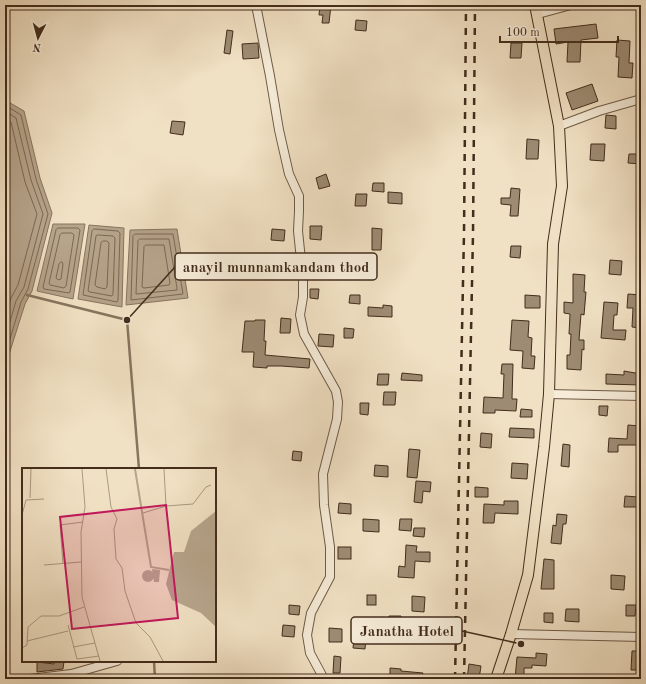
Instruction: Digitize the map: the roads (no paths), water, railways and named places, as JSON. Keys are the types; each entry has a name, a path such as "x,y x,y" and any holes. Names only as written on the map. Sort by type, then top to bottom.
{"main road":[{"path":"496,679 528,575 549,394 553,244 562,186 559,126 536,9"}],"street":[{"path":"256,5 279,130 289,174 299,196 298,231 303,279 303,297 300,315 304,334 336,391 338,402 337,419 322,474 324,505 330,547 330,577 311,613 307,635 310,653 324,679"},
{"path":"536,9 572,5"},
{"path":"559,126 599,111 641,99"},
{"path":"549,394 641,396"},
{"path":"511,634 641,637"},
{"path":"30,679 71,674 113,662"}],"water":[{"path":"5,100 24,111 40,178 52,213 32,291 25,304 5,367"},
{"path":"53,224 85,224 73,299 37,291"},
{"path":"89,225 124,228 122,307 78,299"},
{"path":"177,229 188,298 126,305 130,230"}],"waterway":[{"path":"27,295 127,320 139,468"},
{"path":"154,662 155,679"}],"railway":[{"path":"455,679 464,233 466,5"},
{"path":"464,679 473,234 475,5"}],"place":[{"name":"anayil munnamkandam thod","path":"127,320"},
{"name":"Janatha Hotel","path":"521,644"}]}
